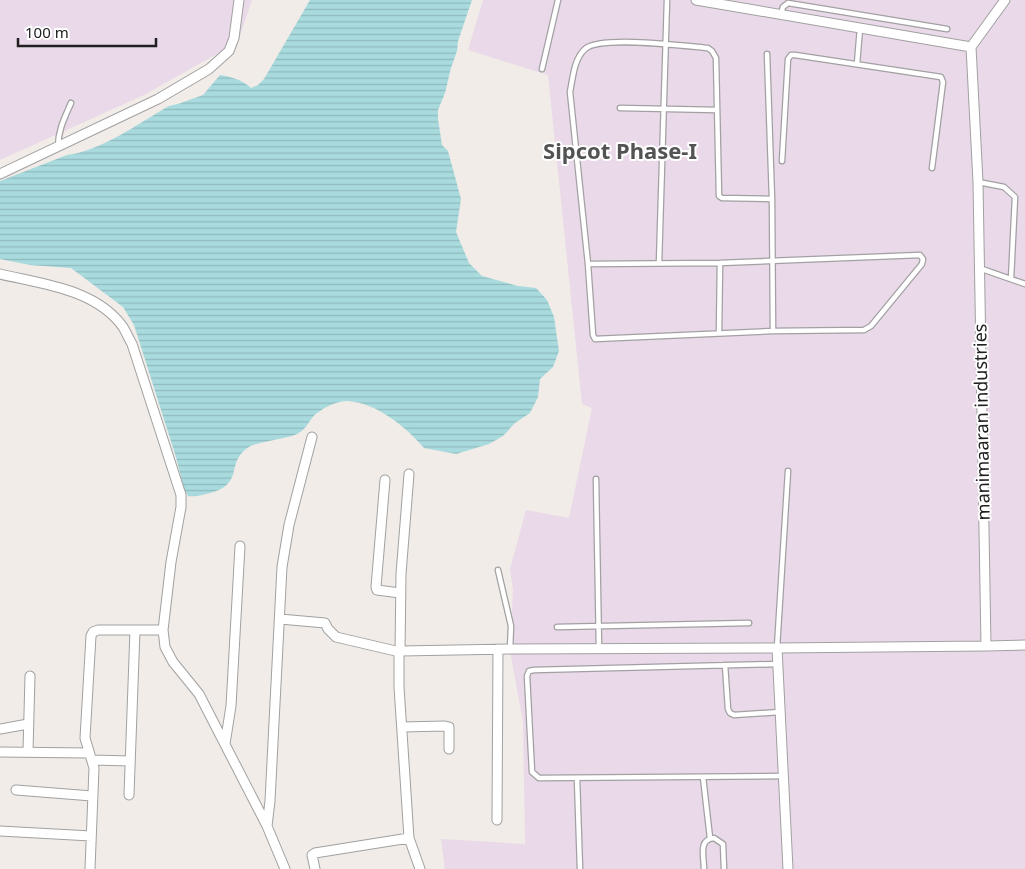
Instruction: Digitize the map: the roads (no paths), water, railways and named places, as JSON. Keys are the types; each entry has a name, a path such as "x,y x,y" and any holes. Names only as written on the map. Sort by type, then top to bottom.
{"street":[{"path":"0,174 158,99 209,69 229,51 234,38 239,0"},
{"path":"696,0 971,47 1005,0"},
{"name":"manimaaran industries","path":"971,47 978,182 986,646"},
{"path":"0,274 72,292 93,301 122,326 132,344 180,495 181,507 171,562 163,630 165,647 173,662 199,694 267,826 285,869"},
{"path":"267,826 270,801 282,567 289,525 312,436"},
{"path":"408,474 400,593 399,687 409,838 420,869"},
{"path":"385,480 376,587 377,590 400,593"},
{"path":"225,745 231,706 240,546"},
{"path":"280,619 325,623 336,637 400,652 404,650 1025,645"},
{"path":"90,869 94,768 85,738 91,636 93,632 98,630 163,630"},
{"path":"129,794 135,630"},
{"path":"777,648 788,869"},
{"path":"497,820 498,649"},
{"path":"28,751 30,676"},
{"path":"0,729 28,724"},
{"path":"402,727 449,727 449,749"},
{"path":"0,752 28,751 130,761"},
{"path":"16,790 92,796"},
{"path":"0,831 91,836"},
{"path":"315,869 312,855 315,853 409,838"}],"lane":[{"path":"542,69 558,0"},
{"path":"659,263 667,0"},
{"path":"780,14 782,7 788,3 947,29"},
{"path":"857,64 860,28"},
{"path":"588,264 720,263 920,255 923,259 922,264 868,329 864,330 773,331 595,339 593,335 588,264 570,92 575,64 586,48 599,43 666,43 708,48 715,54 719,196 722,198 772,199"},
{"path":"767,54 772,199 773,331"},
{"path":"782,162 790,55 936,76 943,79 932,168"},
{"path":"58,146 61,125 71,103"},
{"path":"620,108 717,110"},
{"path":"978,182 1004,187 1015,197 1011,279"},
{"path":"719,333 720,263"},
{"path":"979,268 1025,284"},
{"path":"777,648 788,471"},
{"path":"596,479 599,649"},
{"path":"498,570 511,626 510,649"},
{"path":"557,627 749,623"},
{"path":"778,664 534,670 529,672 527,676 532,772 538,778 783,776"},
{"path":"724,665 730,713 734,715 780,712"},
{"path":"703,777 710,838"},
{"path":"577,778 580,869"},
{"path":"704,869 703,847 704,842 710,838 714,838 723,844 724,869"}],"water":[{"path":"310,0 472,0 458,41 445,93 438,110 442,145 448,151 461,199 456,232 469,263 482,276 518,286 536,288 547,300 554,317 559,351 553,367 540,379 538,397 530,413 515,423 503,436 489,444 456,454 424,448 400,424 380,411 359,403 342,401 316,413 304,429 297,434 250,446 240,455 227,485 210,493 188,496 184,489 176,457 134,325 123,307 71,268 30,265 0,259 0,181 106,142 169,106 203,95 220,75 237,79 251,88 258,85 264,79"}],"district":[{"name":"Sipcot Phase-I","path":"620,151"}]}
